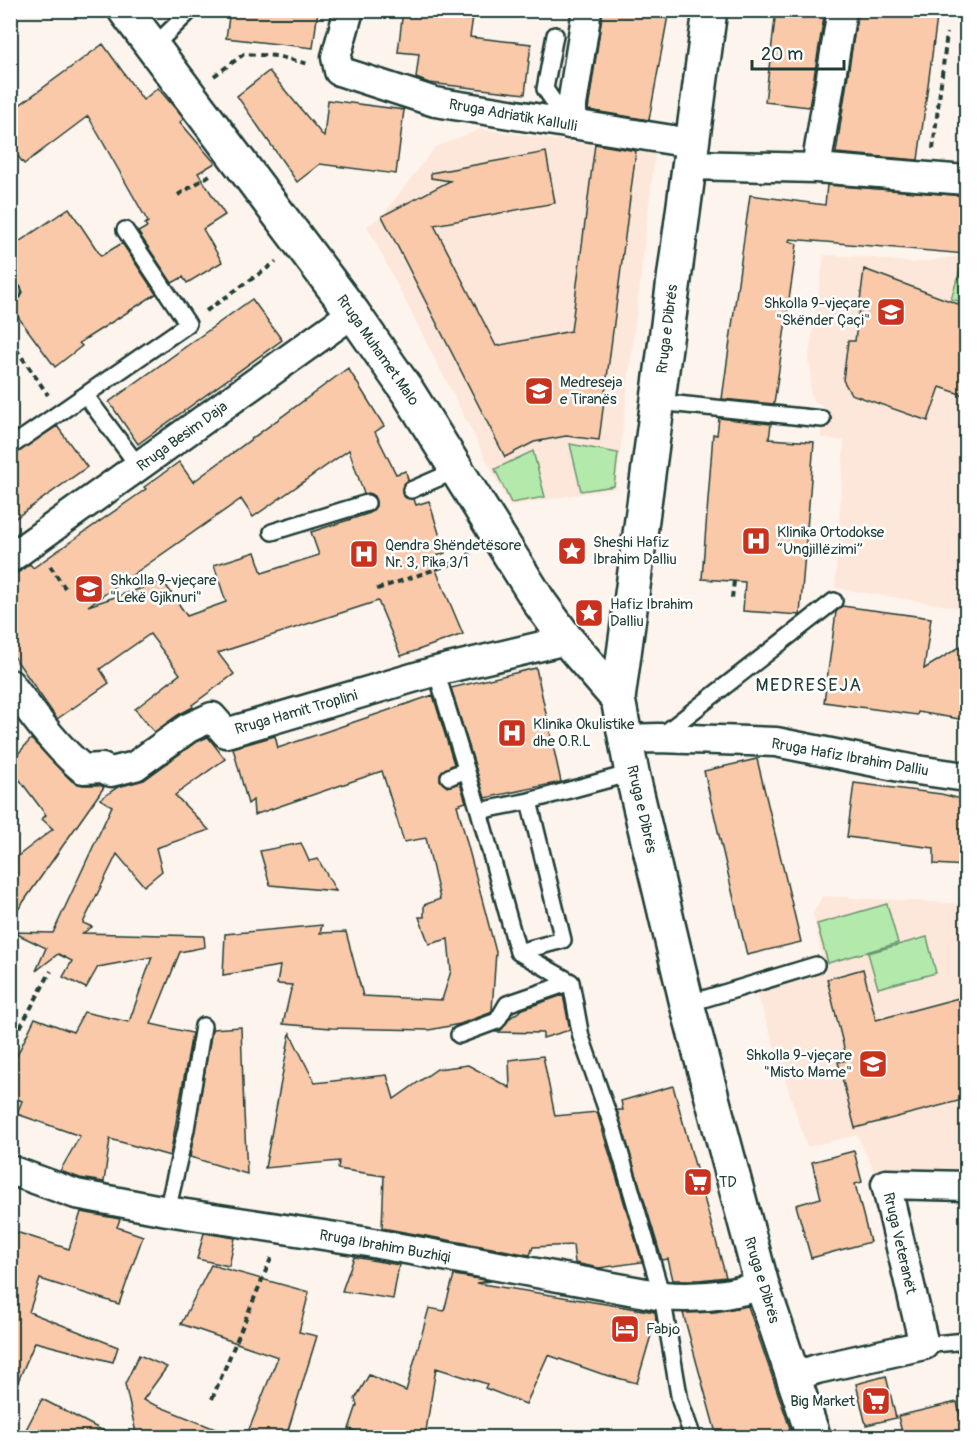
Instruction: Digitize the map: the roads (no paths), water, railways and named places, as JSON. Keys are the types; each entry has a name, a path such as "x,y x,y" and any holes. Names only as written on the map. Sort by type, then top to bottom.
{"main road":[{"name":"Rruga Muhamet Malo","path":"124,10 353,313 408,392 540,603 567,640 618,699"},
{"name":"Rruga e Dibrës","path":"710,10 618,699 632,773 687,1004 762,1285 814,1437"}],"street":[{"name":"Rruga Adriatik Kallulli","path":"349,10 336,57 339,71 435,102 569,124 690,154"},
{"path":"569,124 586,10"},
{"path":"816,168 842,10"},
{"path":"690,154 816,168 966,180"},
{"name":"Rruga Besim Daja","path":"10,558 353,313"},
{"name":"Rruga Hamit Troplini","path":"10,684 58,747 72,760 83,769 102,768 111,772 135,766 188,728 212,717 225,733 436,671 567,640"},
{"name":"Rruga Hafiz Ibrahim Dalliu","path":"626,739 776,742 910,769 966,777"},
{"name":"Rruga Ibrahim Buzhiqi","path":"10,1170 76,1194 167,1212 362,1241 662,1296 688,1298 732,1294 762,1285"},
{"name":"Rruga Veteranët","path":"924,1345 886,1184 966,1186"},
{"path":"793,1377 818,1369 924,1345"}],"lane":[{"path":"152,48 191,10"},
{"path":"555,35 545,89 569,124"},
{"path":"10,447 188,324 125,230"},
{"path":"86,396 139,467"},
{"path":"658,402 822,419"},
{"path":"411,490 457,470"},
{"path":"272,532 367,503"},
{"path":"658,738 834,602"},
{"path":"436,671 518,952 571,982"},
{"path":"449,777 466,770"},
{"path":"478,812 529,801 632,773"},
{"path":"518,952 563,940 529,801"},
{"path":"687,1004 816,965"},
{"path":"459,1035 497,1021 507,1004 571,982"},
{"path":"571,982 581,1037 613,1128 662,1296 680,1401 693,1437"},
{"path":"167,1212 186,1129 203,1026"},
{"path":"924,1345 966,1341"}],"place":[{"name":"Shkolla 9-vjeçare \"Skënder Çaçi\"","path":"891,312"},
{"name":"Medreseja e Tiranës","path":"539,391"},
{"name":"Klinika Ortodokse “Ungjillëzimi”","path":"756,541"},
{"name":"Sheshi Hafiz Ibrahim Dalliu","path":"572,551"},
{"name":"Qendra Shëndetësore Nr. 3, Pika 3/1","path":"364,554"},
{"name":"Shkolla 9-vjeçare \"Lekë Gjiknuri\"","path":"89,589"},
{"name":"Hafiz Ibrahim Dalliu","path":"589,613"},
{"name":"Klinika Okulistike dhe O.R.L","path":"512,733"},
{"name":"Shkolla 9-vjeçare \"Misto Mame\"","path":"873,1064"},
{"name":"TD","path":"698,1182"},
{"name":"Fabjo","path":"625,1329"},
{"name":"Big Market","path":"876,1401"}],"district":[{"name":"MEDRESEJA","path":"809,685"}]}
